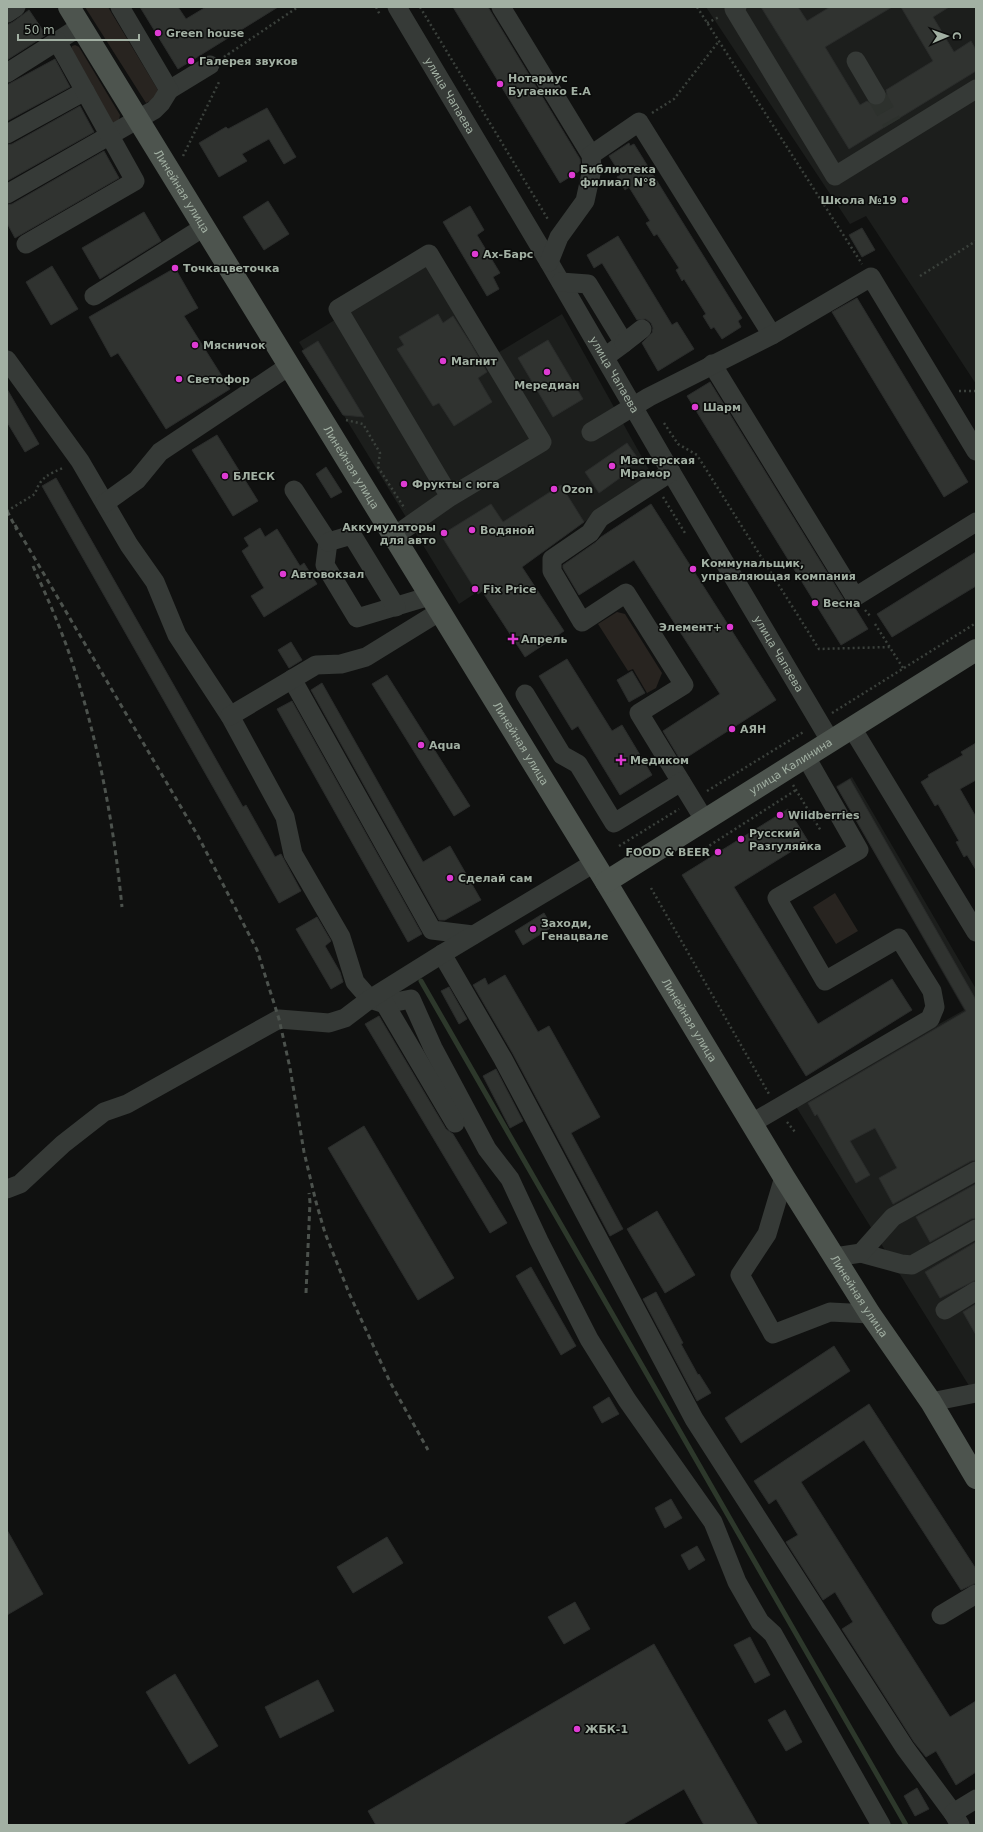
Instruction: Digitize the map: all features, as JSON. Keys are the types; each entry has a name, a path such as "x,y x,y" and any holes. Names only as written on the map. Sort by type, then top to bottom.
{"main road":[{"name":"Линейная улица","path":"69,7 393,537 594,862 784,1177 870,1314 931,1402 976,1478"},
{"name":"улица Калинина","path":"606,882 976,650"}],"street":[{"path":"7,13 16,7"},
{"path":"120,7 169,90"},
{"name":"улица Чапаева","path":"397,7 605,357 641,402 671,472 831,742"},
{"path":"501,7 591,154 592,169 585,201 559,237 549,262"},
{"path":"737,7 734,9 835,176 896,130 976,89"},
{"path":"7,73 81,26"},
{"path":"26,244 135,181 57,41"},
{"path":"856,61 876,95"},
{"path":"7,194 154,110 161,103 169,90 219,69"},
{"path":"7,134 85,91"},
{"path":"591,154 639,122 772,335"},
{"path":"94,296 204,227"},
{"path":"393,537 450,497 542,442 429,254 338,309 450,497"},
{"path":"592,432 641,402 712,364 772,335 871,277 976,451"},
{"path":"561,282 588,284 624,343"},
{"path":"605,357 642,329"},
{"path":"7,360 80,461 129,545 155,582 177,635 230,716 285,817 293,854 341,937 355,982 377,1002 455,1123"},
{"path":"712,364 855,597 976,522"},
{"path":"105,503 137,480 160,452 289,366"},
{"path":"671,472 600,518 590,532 552,559 552,571 582,622 626,593 684,685 640,713 705,821"},
{"path":"294,490 328,542 326,565 357,618 396,607 435,604"},
{"path":"328,542 352,535 396,607"},
{"path":"230,716 316,665 341,664 366,658 435,604"},
{"path":"292,679 432,930 473,935"},
{"path":"525,694 562,755 578,764 614,823 681,782"},
{"path":"852,728 976,932"},
{"path":"537,770 562,755"},
{"path":"752,1123 930,1019 935,1007 932,991 899,938 826,981 777,898 859,850 806,757"},
{"path":"7,1189 20,1184 63,1144 104,1112 127,1104 279,1019 329,1023 344,1018 377,1002 442,954 594,862"},
{"path":"442,954 503,1059 694,1419 905,1748 956,1819 976,1799"},
{"path":"377,1002 411,999 433,1048 487,1149 510,1179 539,1241 589,1339 627,1400 712,1522 738,1582 760,1622 773,1634 881,1825"},
{"path":"861,1253 893,1218 976,1171"},
{"path":"784,1177 768,1234 740,1275 773,1334 830,1312 870,1314"},
{"path":"835,1257 861,1253 901,1264 912,1265 976,1229"},
{"path":"945,1310 976,1291"},
{"path":"931,1402 976,1393"},
{"path":"941,1615 976,1594"}],"path":[{"path":"183,156 217,88 219,69 229,53 298,7"},
{"path":"420,7 559,237"},
{"path":"697,7 871,277"},
{"path":"639,122 674,99 719,41"},
{"path":"219,69 229,53"},
{"path":"920,276 976,241"},
{"path":"641,402 678,444 697,455 819,649 890,647"},
{"path":"7,511 35,494 38,484 49,474 80,461"},
{"path":"619,846 976,623"},
{"path":"875,624 903,668"},
{"path":"785,771 821,831"},
{"path":"701,851 796,790"},
{"path":"651,888 777,1108 795,1132"}],"shaded area":[{"path":"85,7 108,7 161,95 146,103"},
{"name":"Школа №19","path":"706,7 976,7 976,384 866,216 850,224"},
{"path":"75,45 79,47 120,115 119,120 113,123 111,121 71,49 72,46"},
{"path":"437,257 496,354 562,314 653,477 459,604 299,342"},
{"path":"617,612 625,614 662,673 656,688 647,693 633,669 628,671 598,624"},
{"path":"852,777 976,989 976,1397 795,1105 964,1010 836,786"},
{"path":"835,893 858,931 836,944 813,907"}],"building":[{"path":"140,7 178,7 186,19 206,7 278,7 178,69"},
{"path":"453,7 488,7 580,159 581,170 560,183"},
{"path":"761,7 798,7 807,21 830,7 892,7 825,47 860,105 867,101 876,106 882,104 887,95 886,90 933,61 901,7 949,7 933,17 954,52 971,41 976,50 976,71 849,149"},
{"path":"29,10 46,35 7,60 7,25"},
{"path":"55,59 70,87 7,121 7,85"},
{"path":"80,106 94,132 7,181 7,145 12,144"},
{"path":"267,108 296,157 284,164 269,139 242,154 247,161 219,177 199,143 226,127 228,129"},
{"path":"629,143 630,146 634,144 742,318 738,321 741,327 722,339 714,327 711,329 703,316 706,314 684,279 682,281 676,270 679,268 657,234 654,236 646,223 650,221 629,187 625,190 617,177 621,175 609,156"},
{"path":"104,151 119,178 15,238 7,223 7,205 12,204"},
{"path":"268,201 289,234 264,250 243,217"},
{"name":"Ах-Барс","path":"470,206 484,230 477,235 500,273 493,277 499,289 487,296 443,222"},
{"path":"144,212 161,241 100,279 82,248"},
{"path":"862,228 875,250 862,257 849,235"},
{"path":"618,236 672,325 677,322 694,349 658,371 642,343 652,333 653,328 651,323 646,319 637,320 602,263 594,268 587,255"},
{"path":"52,266 78,309 51,325 26,282"},
{"path":"175,268 198,308 184,316 230,389 166,429 118,353 111,357 89,317"},
{"path":"857,298 968,482 944,497 832,312"},
{"name":"Магнит","path":"438,314 443,323 453,316 471,344 487,372 478,378 492,402 454,426 439,403 433,406 397,349 404,345 399,337"},
{"name":"Мередиан","path":"548,340 583,399 553,417 518,358"},
{"path":"318,341 364,417 343,415 302,351"},
{"path":"710,382 846,603 855,608 868,629 841,645 687,396"},
{"path":"7,389 39,444 25,452 7,422"},
{"name":"БЛЕСК","path":"217,435 258,501 233,516 192,450"},
{"name":"Мастерская Мрамор","path":"627,443 639,460 622,472 624,475 599,493 585,472"},
{"path":"326,467 342,492 331,498 316,474"},
{"path":"56,478 243,807 246,805 275,857 281,854 301,891 279,903 42,486"},
{"path":"561,485 584,522 522,567 564,631 525,657 482,591 478,594 441,535 491,504 503,522"},
{"path":"651,504 776,700 681,761 663,731 720,694 634,560 579,595 563,568 563,565 601,537"},
{"name":"Автовокзал","path":"260,528 265,537 277,529 300,566 304,563 317,584 264,617 251,596 264,588 242,551 249,546 244,538"},
{"path":"976,552 976,586 892,637 877,614"},
{"path":"291,642 302,660 289,668 278,650"},
{"path":"567,659 612,731 622,725 652,775 620,795 578,726 572,730 539,676"},
{"path":"632,671 645,693 629,702 617,680"},
{"name":"Aqua","path":"387,675 470,806 454,816 372,684"},
{"path":"322,683 423,862 450,846 481,900 445,920 439,920 311,690"},
{"path":"292,701 422,934 408,942 277,709"},
{"path":"976,743 976,780 960,789 976,817 976,870 967,855 964,857 956,842 959,841 938,804 935,806 921,782 929,777 928,775 963,755 961,752"},
{"path":"850,779 976,1000 976,1160 971,1161 893,1204 879,1178 897,1168 875,1128 850,1141 870,1175 856,1183 817,1114 815,1116 808,1103 966,1011 837,787"},
{"path":"788,809 808,841 734,887 818,1024 892,979 912,1010 806,1076 682,875"},
{"name":"Заходи, Генацвале","path":"544,913 552,927 523,945 515,931"},
{"path":"317,917 331,941 325,946 340,972 343,982 331,989 296,929"},
{"path":"505,975 538,1032 549,1026 600,1117 571,1133 623,1229 610,1236 513,1054 473,985 485,978 488,985"},
{"path":"449,987 467,1019 459,1024 441,991"},
{"path":"379,1016 446,1129 453,1134 507,1223 490,1233 365,1024"},
{"path":"496,1069 523,1121 510,1128 483,1076"},
{"path":"364,1126 454,1278 418,1300 328,1148"},
{"path":"976,1184 976,1218 971,1219 930,1242 916,1217"},
{"path":"657,1211 695,1275 665,1293 627,1229"},
{"path":"976,1242 976,1280 940,1298 925,1272"},
{"path":"531,1267 576,1346 561,1355 516,1276"},
{"path":"656,1292 683,1343 681,1344 698,1375 699,1374 711,1393 697,1401 643,1299"},
{"path":"976,1304 976,1335 963,1312"},
{"path":"834,1346 850,1371 741,1443 725,1418"},
{"path":"609,1397 619,1414 602,1423 593,1407"},
{"path":"869,1404 976,1569 976,1583 961,1590 864,1440 801,1482 950,1717 976,1701 976,1772 956,1785 936,1751 926,1757 914,1742 842,1629 853,1622 835,1592 823,1600 786,1542 798,1535 776,1499 769,1504 754,1481"},
{"path":"671,1499 682,1518 665,1528 655,1508"},
{"path":"7,1530 43,1594 7,1615"},
{"path":"387,1537 403,1563 353,1593 337,1567"},
{"path":"697,1546 705,1560 689,1570 681,1555"},
{"path":"575,1602 590,1629 564,1644 548,1617"},
{"path":"750,1637 770,1675 755,1683 734,1645"},
{"name":"ЖБК-1","path":"654,1644 758,1825 704,1825 684,1789 622,1825 376,1825 368,1811"},
{"path":"175,1674 218,1746 189,1764 146,1692"},
{"path":"318,1680 334,1711 280,1738 265,1707"},
{"path":"785,1710 802,1742 786,1751 768,1720"},
{"path":"917,1788 929,1809 915,1816 904,1796"}],"waterway":[{"path":"421,981 906,1825"}],"tunnel":[{"path":"876,95 892,123"}],"railway":[{"path":"7,511 17,530"},
{"path":"15,525 198,836 257,950 279,1019 290,1068 304,1152 325,1233 349,1293 390,1382 428,1450"},
{"path":"33,566 65,642 91,726 110,816 122,907"},
{"path":"306,1293 310,1202 309,1193"}],"place":[{"name":"Green house","path":"158,33"},
{"name":"Галерея звуков","path":"191,61"},
{"name":"Нотариус Бугаенко Е.А","path":"500,84"},
{"name":"Библиотека филиал N°8","path":"572,175"},
{"name":"Школа №19","path":"905,200"},
{"name":"Ах-Барс","path":"475,254"},
{"name":"Точкацветочка","path":"175,268"},
{"name":"Мясничок","path":"195,345"},
{"name":"Магнит","path":"443,361"},
{"name":"Мередиан","path":"547,372"},
{"name":"Светофор","path":"179,379"},
{"name":"Шарм","path":"695,407"},
{"name":"Мастерская Мрамор","path":"612,466"},
{"name":"БЛЕСК","path":"225,476"},
{"name":"Фрукты с юга","path":"404,484"},
{"name":"Ozon","path":"554,489"},
{"name":"Водяной","path":"472,530"},
{"name":"Аккумуляторы для авто","path":"444,533"},
{"name":"Коммунальщик, управляющая компания","path":"693,569"},
{"name":"Автовокзал","path":"283,574"},
{"name":"Fix Price","path":"475,589"},
{"name":"Весна","path":"815,603"},
{"name":"Элемент+","path":"730,627"},
{"name":"Апрель","path":"513,639"},
{"name":"АЯН","path":"732,729"},
{"name":"Aqua","path":"421,745"},
{"name":"Медиком","path":"621,760"},
{"name":"Wildberries","path":"780,815"},
{"name":"Русский Разгуляйка","path":"741,839"},
{"name":"FOOD & BEER","path":"718,852"},
{"name":"Сделай сам","path":"450,878"},
{"name":"Заходи, Генацвале","path":"533,929"},
{"name":"ЖБК-1","path":"577,1729"}]}
